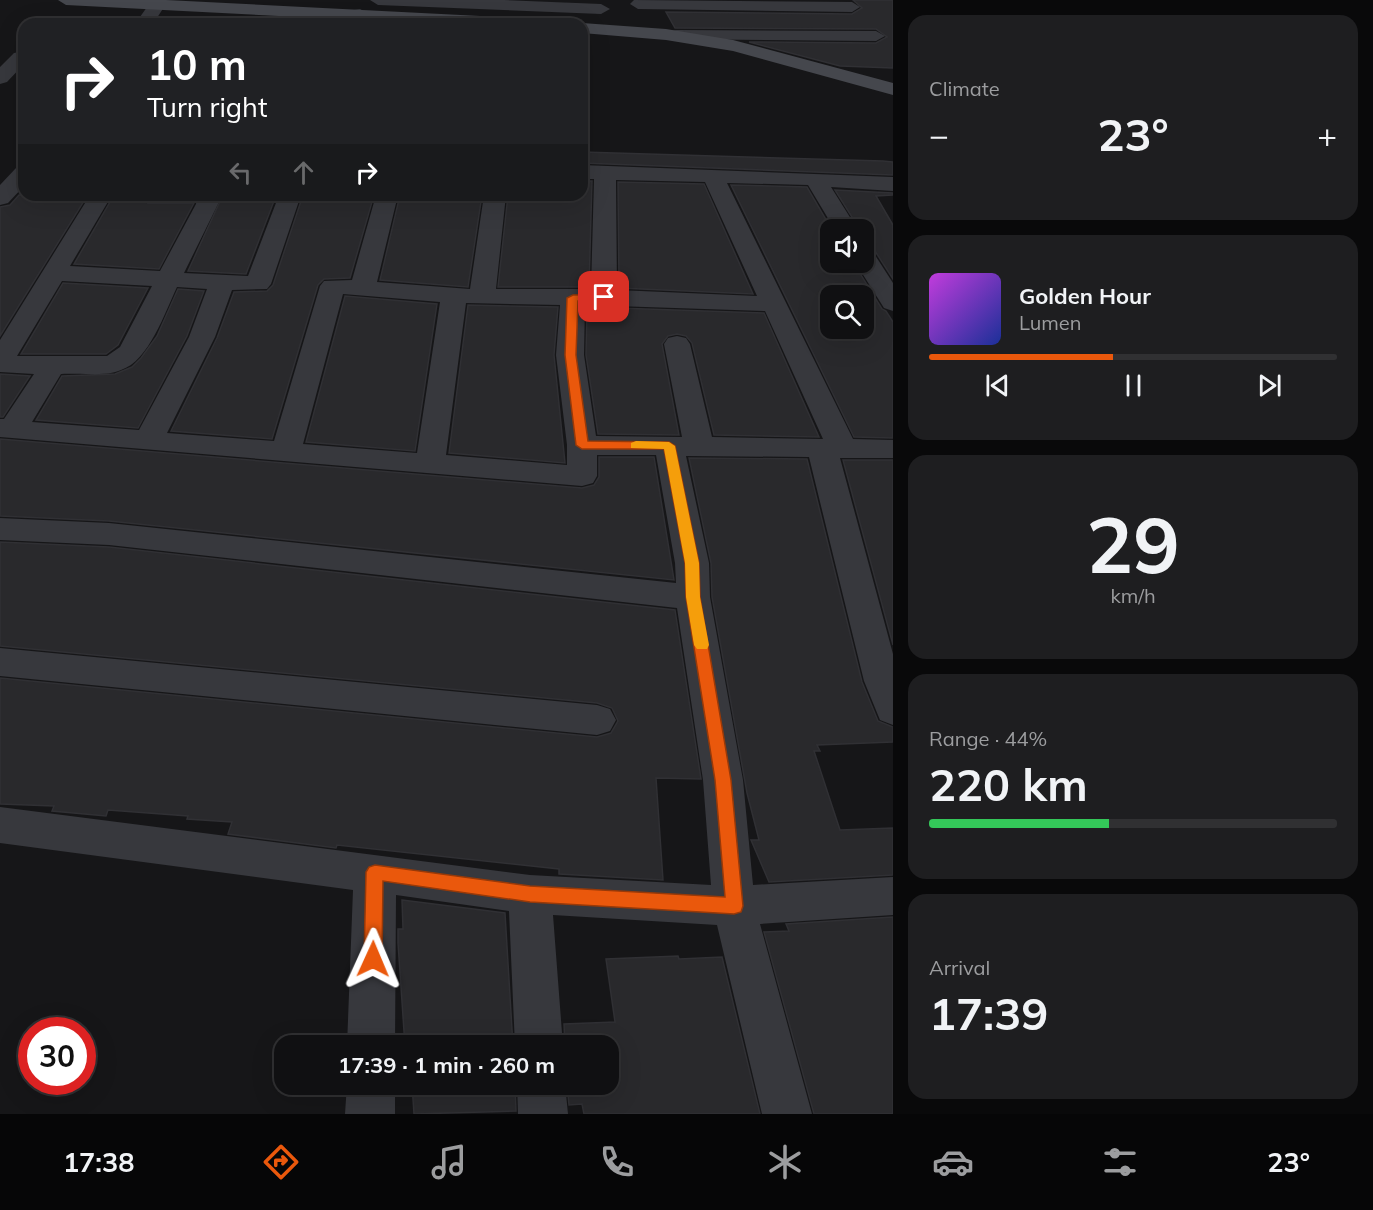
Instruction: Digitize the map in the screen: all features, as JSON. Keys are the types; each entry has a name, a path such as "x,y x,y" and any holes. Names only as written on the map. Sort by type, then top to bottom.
{"street":[{"path":"66,0 158,4 343,18"},
{"path":"378,0 601,9"},
{"path":"634,33 637,2 849,4 888,51"},
{"path":"148,18 158,4"},
{"path":"588,29 677,35 876,36"},
{"path":"634,33 647,40 804,74 893,104"},
{"path":"677,35 772,54 893,89"},
{"path":"0,78 18,60"},
{"path":"604,297 594,172 815,179 893,184"},
{"path":"713,176 772,304 832,448 882,681 893,710"},
{"path":"0,198 17,177"},
{"path":"815,179 840,219"},
{"path":"97,201 0,363 52,366 114,364 130,352 207,201"},
{"path":"53,273 258,284 288,201"},
{"path":"363,287 385,201"},
{"path":"482,297 494,201"},
{"path":"874,272 893,303"},
{"path":"149,439 202,337 222,283"},
{"path":"286,451 333,286 482,297 604,297 772,304"},
{"path":"430,465 454,295"},
{"path":"7,428 582,476 582,445 570,355 573,298"},
{"path":"677,344 693,597 723,780 734,906 787,1114"},
{"path":"7,428 52,366"},
{"path":"582,445 893,449"},
{"path":"0,529 120,535 693,597"},
{"path":"0,662 597,720"},
{"path":"0,825 375,872 530,894 734,906 893,896"},
{"path":"371,1035 375,872"},
{"path":"530,894 538,1035"},
{"path":"370,1095 370,1114"},
{"path":"542,1095 543,1114"}],"building":[{"path":"853,0 893,0 893,68 840,66 749,42 876,43 887,37 876,29 675,28 666,12 852,14 862,8"},
{"path":"588,152 883,161 893,162 893,175 588,163"},
{"path":"588,181 592,181 589,287 498,287 507,201 588,201"},
{"path":"618,182 704,184 753,294 619,288"},
{"path":"731,185 807,187 826,219 820,219 820,273 860,273 867,285 820,285 820,339 874,339 874,296 893,322 893,438 854,437"},
{"path":"835,190 893,193 893,195 876,196 893,225 893,279 874,251 874,219 853,219"},
{"path":"18,196 18,201 84,201 0,336 0,207 10,205"},
{"path":"111,201 194,203 159,269 74,264"},
{"path":"220,201 274,201 246,274 188,271"},
{"path":"301,201 372,201 350,278 324,279 318,285 272,439 171,431 217,338 234,292 267,291 273,285"},
{"path":"399,201 481,201 468,287 380,280"},
{"path":"63,283 148,288 118,345 106,354 21,354"},
{"path":"178,289 204,291 187,336 138,428 36,420 62,376 115,374 132,367 157,336"},
{"path":"345,296 437,304 415,451 306,442"},
{"path":"468,305 558,307 554,355 565,463 449,453"},
{"path":"587,307 764,313 819,437 714,435 692,343 686,336 677,334 668,336 662,344 679,435 598,434 586,355"},
{"path":"0,374 30,376 3,417 0,417"},
{"path":"0,439 582,488 594,485 599,477 599,457 654,457 674,580 109,521 0,516"},
{"path":"689,458 807,459 862,682 878,721 893,727 893,742 817,745 820,751 814,751 840,830 893,828 893,875 769,882 751,840 759,840 747,793 712,597 711,563"},
{"path":"843,460 893,460 893,645"},
{"path":"0,542 109,547 675,610 701,779 656,778 663,880 559,874 559,869 337,845 336,848 228,834 232,822 187,819 188,816 108,810 106,816 52,811 54,806 0,804 0,678 597,737 611,733 618,721 612,708 597,703 0,646"},
{"path":"402,900 505,913 512,1035 404,1035 398,943 398,929 403,929"},
{"path":"893,917 893,1114 814,1114 764,932 789,931 786,924"},
{"path":"722,957 760,1114 584,1114 582,1104 569,1105 568,1095 619,1095 619,1035 564,1035 564,1024 615,1022 606,959"},
{"path":"413,1095 515,1095 516,1111 414,1114"}],"slow traffic":[{"path":"636,445 669,446 692,563 693,597 702,645"}],"route":[{"path":"373,959 375,872 530,894 734,906 723,780 693,597 692,563 669,446 582,445 570,355 573,298 604,297"}]}
